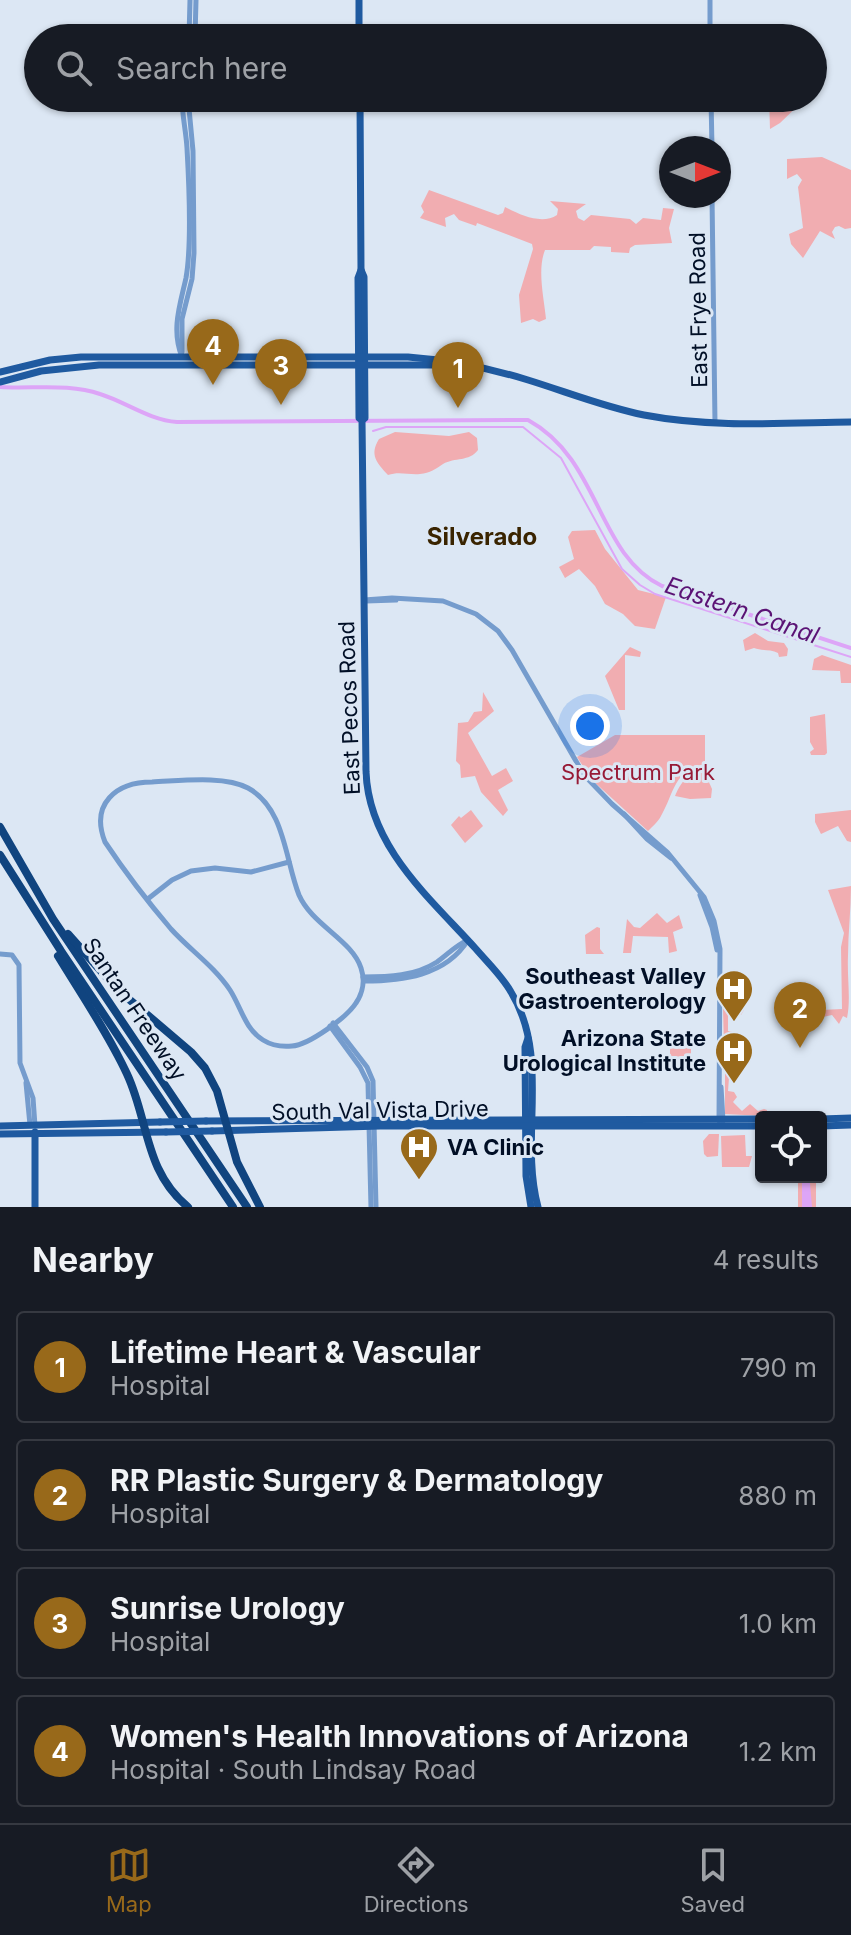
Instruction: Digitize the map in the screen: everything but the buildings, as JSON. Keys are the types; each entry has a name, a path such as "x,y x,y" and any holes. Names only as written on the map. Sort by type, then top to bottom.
{"highway":[{"name":"Santan Freeway","path":"0,827 40,899 247,1207"},
{"name":"Santan Freeway","path":"0,855 233,1207"},
{"path":"20,889 25,903 125,1070 154,1163 171,1191 188,1207"},
{"path":"40,899 108,980 201,1062 217,1091 237,1162 260,1207"}],"main road":[{"path":"359,0 359,24"},
{"name":"East Pecos Road","path":"360,112 361,270 364,277 362,360 365,418 362,421 366,772 372,814 381,836 396,859 512,993 523,1018 528,1038 525,1047 535,1207"},
{"path":"282,365 284,361 307,357"},
{"path":"0,372 64,358 307,357 449,363 509,374 627,411 660,418 715,423 851,422"},
{"path":"0,382 41,371 84,366 282,365 362,360"},
{"path":"827,1119 851,1118"},
{"name":"South Val Vista Drive","path":"0,1126 32,1130 146,1133 373,1123 426,1126 476,1119 529,1123"},
{"path":"652,1125 671,1119"},
{"name":"South Val Vista Drive","path":"0,1134 143,1122 225,1120 529,1123 671,1119 755,1125"},
{"name":"South Val Vista Drive","path":"617,1122 652,1125 755,1119"},
{"name":"East Pecos Road","path":"529,1123 528,1195 535,1207"},
{"path":"827,1126 851,1125"},
{"path":"32,1130 32,1207"}],"street":[{"path":"190,24 193,0"},
{"path":"193,0 194,24"},
{"path":"710,0 710,24"},
{"path":"182,357 177,345 178,309 188,252 183,112"},
{"path":"182,357 182,319 192,279 194,253 189,112"},
{"path":"711,112 712,136"},
{"name":"East Frye Road","path":"712,208 715,423"},
{"path":"364,600 429,599 460,606 498,631 584,775 671,858 700,894 712,922 719,954 721,1122"},
{"path":"222,781 249,788 263,799 274,815 302,901 354,956 364,979 355,1005 306,1042 293,1046 277,1045 259,1038 248,1026 227,986 202,957 173,931 148,899 108,846 101,829 105,803 131,783 222,781"},
{"path":"148,899 173,879 191,871 215,868 251,872 289,862"},
{"path":"364,979 419,970 437,962 468,940"},
{"path":"0,954 15,957 19,968 20,1063 33,1098 32,1130"},
{"path":"332,1024 373,1081 373,1207"}],"green space":[{"path":"769,112 791,112 780,123 770,129"},
{"path":"822,157 851,170 851,228 835,227 832,232 835,239 820,231 803,258 791,244 789,234 803,228 798,187 802,180 797,174 787,179 787,159"},
{"path":"429,190 498,215 503,213 505,207 538,219 557,215 558,209 550,201 586,204 576,211 578,218 584,221 591,215 630,219 636,224 643,218 661,220 663,208 674,209 669,228 672,243 635,245 629,253 611,252 611,247 594,246 590,250 545,250 541,275 546,319 521,323 519,295 532,244 477,223 476,226 459,220 454,214 445,218 446,227 420,218 424,212 421,206"},
{"path":"395,432 449,436 469,432 477,438 478,450 427,473 388,475 378,463 375,450 379,439"},
{"path":"595,530 605,549 638,590 666,597 655,629 635,626 623,614 605,604 595,586 579,569 565,578 559,567 574,559 568,537 572,531"},
{"path":"755,633 768,641 784,643 788,649 787,656 779,657 778,653 754,648 745,651 743,640"},
{"path":"630,647 641,652 640,657 625,655 625,710 619,710 605,676"},
{"path":"822,655 851,665 851,683 841,683 840,671 812,670 814,659"},
{"path":"483,692 494,711 468,733 492,776 506,768 513,781 498,790 508,810 503,816 481,792 475,776 461,778 460,765 456,761 458,723 468,722 474,712 482,711"},
{"path":"825,714 827,753 811,755 814,749 810,742 810,717"},
{"name":"Spectrum Park","path":"615,735 705,735 705,766 681,777 660,818 648,831 592,780 577,757"},
{"path":"704,771 712,789 711,798 675,796 686,779"},
{"path":"471,810 483,826 465,843 451,825"},
{"path":"851,810 851,842 847,841 838,826 821,834 815,814"},
{"path":"851,886 848,1011 847,1018 843,1016 839,1024 832,1015 823,1017 821,1010 842,1009 841,947 844,933 828,890"},
{"path":"657,913 667,923 679,915 683,928 673,932 677,951 669,953 668,937 633,936 631,953 623,953 627,919 634,927 640,928"},
{"path":"600,928 600,949 604,954 586,954 585,935"},
{"path":"723,1009 744,1010 741,1015 728,1014 728,1031 737,1033 728,1033 726,1047 732,1048 724,1047"},
{"path":"670,1046 691,1046 691,1068 670,1068"},
{"path":"727,1053 729,1075 736,1076 729,1078 728,1091 734,1092 737,1097 733,1102 742,1111 750,1104 758,1111 755,1111 755,1115 725,1114"},
{"path":"709,1134 719,1134 718,1156 707,1157 704,1154 703,1141"},
{"path":"745,1135 746,1156 752,1156 749,1167 722,1167 721,1136"},
{"path":"798,1183 816,1183 816,1207 798,1207"}],"shaded area":[{"path":"802,1183 810,1183 812,1207 802,1207"}],"waterway":[{"name":"Eastern Canal","path":"0,387 63,387 88,391 110,397 157,418 177,422 528,420 552,437 570,458 623,552 640,571 662,586 851,648"},
{"path":"373,431 386,427 523,427 561,458 622,569 640,585 655,594 851,657"}],"place":[{"name":"Women's Health Innovations of Arizona","path":"213,385"},
{"name":"Sunrise Urology","path":"281,405"},
{"name":"Lifetime Heart & Vascular","path":"458,408"},
{"name":"Southeast Valley Gastroenterology","path":"734,1023"},
{"name":"RR Plastic Surgery & Dermatology","path":"800,1048"},
{"name":"Arizona State Urological Institute","path":"734,1085"},
{"name":"VA Clinic","path":"419,1181"}],"district":[{"name":"Silverado","path":"482,536"}]}
